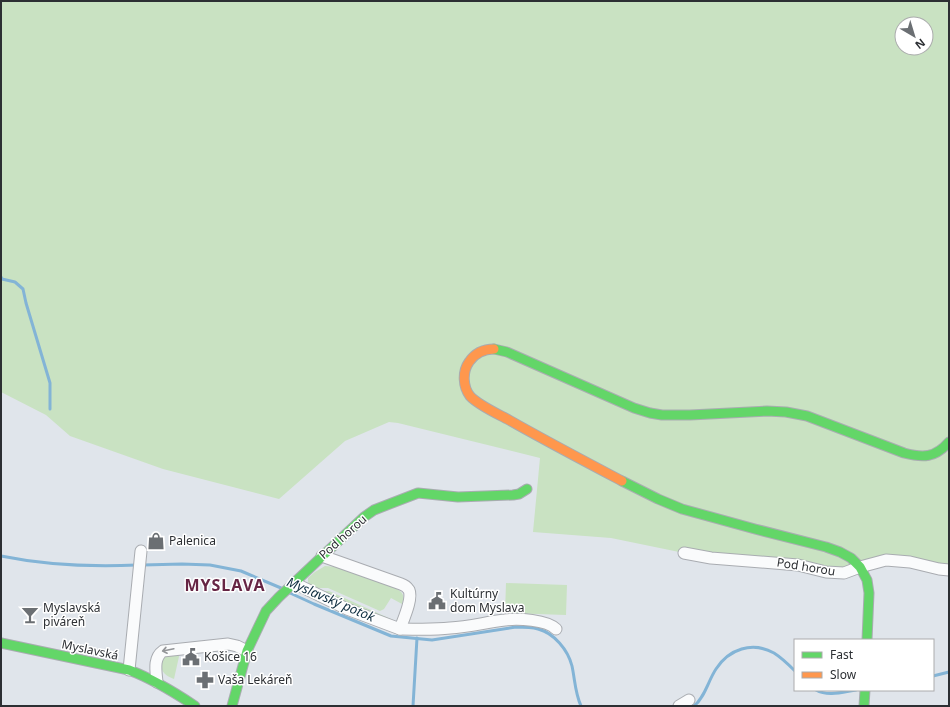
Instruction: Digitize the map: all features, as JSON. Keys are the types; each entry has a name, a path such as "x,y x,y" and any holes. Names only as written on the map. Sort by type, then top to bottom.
{"street":[{"path":"867,639 869,593 867,580 860,567 851,558 833,549 682,509 627,484 482,406 472,397 465,387 464,374 466,366 475,354 487,349 497,349 507,352 634,408 650,413 662,415 690,415 767,411 786,412 807,416 917,457 934,455 949,442"},
{"name":"Pod horou","path":"232,706 248,651 266,611 359,521 374,510 418,493 458,497 514,495 519,494 527,488"},
{"path":"129,670 141,551"},
{"name":"Pod horou","path":"684,553 711,558 798,565 826,572 844,573 886,560 910,562 949,570"},
{"path":"322,556 406,587 409,590 409,600 400,629"},
{"path":"292,585 347,609 400,629 461,627 507,620 545,622 556,629"},
{"name":"Myslavská","path":"1,643 129,670 157,682 195,706"},
{"path":"157,682 157,660 158,656 163,651 228,644 248,651"},
{"name":"Myslavská","path":"171,690 183,706"},
{"path":"864,706 865,691"},
{"path":"679,706 689,700"}],"green space":[{"path":"1,1 949,1 949,570 886,560 844,573 684,553 611,538 533,532 540,458 398,423 389,422 345,441 279,499 163,469 70,436 46,415 1,392"},
{"path":"325,566 338,567 395,588 403,594 402,604 391,598 384,609 380,611 328,588 313,588 309,586 308,578"},
{"path":"506,583 567,585 566,615 505,613"},
{"path":"319,591 329,591 393,620 389,621"},
{"path":"180,652 174,679 164,673 162,663 166,656"}],"waterway":[{"path":"1,277 2,279 15,282 23,289 50,383 50,409"},
{"name":"Myslavský potok","path":"1,556 69,565 137,565"},
{"name":"Myslavský potok","path":"143,565 210,565 241,571 281,588"},
{"name":"Myslavský potok","path":"290,593 391,636 432,640 516,627 533,628 544,631 560,643 570,660 576,691 581,706"},
{"path":"413,706 417,638"},
{"name":"Myslavský potok","path":"694,706 704,694 713,674 721,662 727,656 742,649 766,649 777,655 794,670"},
{"name":"Myslavský potok","path":"934,676 949,672"},
{"name":"Myslavský potok","path":"818,691 831,694 851,691"}],"traffic: fast":[{"path":"494,349 507,352 634,408 650,413 662,415 690,415 767,411 786,412 807,416 904,453 917,456 934,454 949,442"},
{"path":"622,481 682,509 826,547 851,558 860,567 867,580 869,593 867,639"},
{"path":"232,706 247,651 266,611 364,517 374,510 418,493 458,497 513,495 519,494 527,489"},
{"path":"1,643 129,670 163,686 195,706"},
{"path":"864,706 865,691"}],"traffic: slow":[{"path":"494,349 486,350 477,354 471,359 467,366 464,379 470,396 488,409 622,481"}],"place":[{"name":"Palenica","path":"156,541"},
{"name":"Kultúrny dom Myslava","path":"437,601"},
{"name":"Myslavská piváreň","path":"30,615"},
{"name":"Košice 16","path":"191,657"},
{"name":"Vaša Lekáreň","path":"205,680"}],"district":[{"name":"MYSLAVA","path":"225,585"}]}
